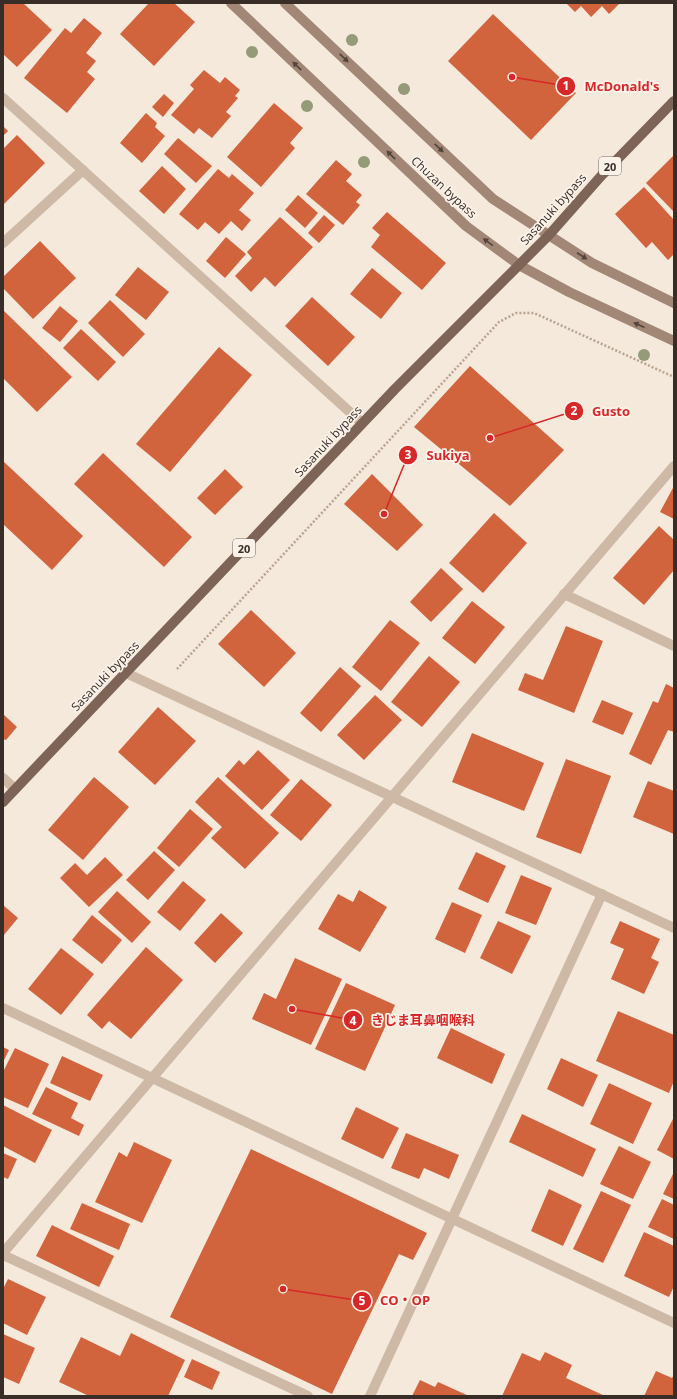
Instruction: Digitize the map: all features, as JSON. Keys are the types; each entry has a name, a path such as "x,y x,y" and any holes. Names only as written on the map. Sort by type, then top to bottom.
{"main road":[{"name":"Sasanuki bypass","path":"3,802 362,423 466,316 549,235 602,175 674,101"}],"street":[{"name":"Chuzan bypass","path":"231,3 466,226 519,265 569,292 674,341"},
{"name":"Chuzan bypass","path":"285,3 493,199 592,262 674,303"},
{"path":"3,98 362,423"},
{"path":"3,243 83,170"},
{"path":"308,1396 3,1254 391,796 674,466"},
{"path":"564,594 674,646"},
{"path":"126,673 674,928"},
{"path":"3,778 15,789"},
{"path":"370,1396 602,894"},
{"path":"3,1008 674,1322"}],"path":[{"path":"177,669 499,322 516,313 534,313 674,377"}],"building":[{"path":"3,3 23,3 52,30 17,67 3,54"},
{"path":"149,3 174,3 195,22 154,66 120,34"},
{"path":"566,3 620,3 609,14 602,6 591,17 581,6 575,12"},
{"path":"493,14 576,93 531,140 448,61"},
{"path":"84,18 102,33 86,53 96,61 87,72 95,79 67,113 24,78 65,28 71,33"},
{"path":"204,70 220,83 225,77 240,90 235,96 238,98 226,112 231,116 212,138 199,128 194,134 171,115 194,89 190,85"},
{"path":"164,94 174,103 163,117 152,107"},
{"path":"274,103 303,128 290,143 295,148 261,187 227,157"},
{"path":"146,113 157,123 155,127 165,136 142,163 120,143"},
{"path":"3,126 8,131 3,136"},
{"path":"17,135 45,163 3,205 3,149"},
{"path":"178,138 212,166 196,183 164,154"},
{"path":"674,155 674,212 646,183"},
{"path":"336,160 352,174 346,181 362,195 356,202 360,205 343,225 306,194"},
{"path":"162,166 186,189 164,214 139,191"},
{"path":"218,169 229,178 232,174 254,193 239,210 251,220 242,231 231,221 219,234 205,222 198,230 179,214"},
{"path":"644,187 674,220 674,254 668,260 652,242 646,248 615,214"},
{"path":"298,195 318,213 305,228 285,210"},
{"path":"387,212 446,263 422,290 371,247 380,235 372,228"},
{"path":"324,215 335,225 319,243 308,233"},
{"path":"280,217 313,247 275,287 265,277 251,292 235,276 252,258 247,252"},
{"path":"226,237 246,254 225,278 206,261"},
{"path":"40,241 76,278 33,319 3,288 3,277"},
{"path":"138,267 169,292 146,320 115,295"},
{"path":"372,268 402,293 381,319 350,294"},
{"path":"312,297 355,337 328,366 285,326"},
{"path":"110,300 145,334 123,357 88,323"},
{"path":"60,306 78,321 60,342 42,328"},
{"path":"3,310 72,377 37,412 3,378"},
{"path":"81,329 116,362 98,381 63,348"},
{"path":"219,347 252,375 170,472 136,444"},
{"path":"470,366 564,450 510,506 414,427"},
{"path":"103,453 192,537 164,567 74,484"},
{"path":"3,461 83,536 52,570 3,524"},
{"path":"225,469 243,487 215,515 197,498"},
{"path":"372,474 423,525 397,551 344,504"},
{"path":"674,486 674,519 660,512"},
{"path":"494,513 527,543 483,593 449,563"},
{"path":"659,526 674,540 674,570 644,605 613,578"},
{"path":"441,568 463,589 431,622 410,602"},
{"path":"472,601 505,627 475,664 442,638"},
{"path":"251,610 296,653 264,687 218,644"},
{"path":"390,620 420,643 381,691 352,667"},
{"path":"566,626 603,641 574,713 518,690 525,673 543,680"},
{"path":"429,656 460,682 422,727 391,702"},
{"path":"340,667 361,686 321,732 300,713"},
{"path":"666,684 674,688 674,732 668,730 651,765 629,754 653,701 658,703"},
{"path":"375,695 402,720 364,760 337,735"},
{"path":"602,700 633,713 623,735 592,722"},
{"path":"158,707 196,741 155,785 118,752"},
{"path":"3,714 17,727 6,740 3,739"},
{"path":"472,733 544,763 524,811 452,782"},
{"path":"258,750 290,780 262,810 225,776 239,760 244,765"},
{"path":"566,759 611,776 581,854 536,837"},
{"path":"94,777 129,807 83,860 48,830"},
{"path":"218,777 279,833 245,869 211,838 222,827 195,802"},
{"path":"301,779 332,805 301,841 270,815"},
{"path":"648,781 674,791 674,834 633,817"},
{"path":"190,809 213,829 179,867 157,848"},
{"path":"154,851 175,870 148,900 126,880"},
{"path":"476,852 506,866 488,903 458,889"},
{"path":"105,857 123,875 89,907 60,878 75,863 87,875"},
{"path":"521,875 552,888 536,925 505,913"},
{"path":"183,881 206,900 180,931 157,912"},
{"path":"359,890 387,907 360,952 318,929 338,894 353,902"},
{"path":"117,891 151,922 132,943 98,912"},
{"path":"452,902 482,915 465,953 435,939"},
{"path":"3,905 18,918 3,936"},
{"path":"221,913 243,933 215,963 194,943"},
{"path":"92,915 122,940 102,964 72,940"},
{"path":"498,921 531,936 512,974 480,958"},
{"path":"620,921 660,939 651,958 659,962 644,994 611,979 624,949 610,943"},
{"path":"146,947 183,980 131,1039 109,1021 102,1029 87,1015"},
{"path":"61,948 94,974 61,1015 28,989"},
{"path":"295,958 342,979 311,1045 252,1019 264,993 276,999"},
{"path":"346,983 395,1005 365,1071 315,1049"},
{"path":"618,1011 674,1035 674,1081 669,1093 596,1061"},
{"path":"451,1028 505,1054 492,1084 437,1058"},
{"path":"3,1047 9,1050 3,1062"},
{"path":"15,1048 49,1064 28,1108 3,1097 3,1072"},
{"path":"62,1056 103,1075 90,1101 50,1083"},
{"path":"561,1058 598,1075 583,1107 547,1089"},
{"path":"609,1083 652,1103 633,1144 590,1124"},
{"path":"46,1087 78,1103 71,1118 84,1125 79,1136 32,1114"},
{"path":"3,1105 52,1130 35,1163 3,1146"},
{"path":"356,1107 399,1128 383,1159 341,1139"},
{"path":"522,1114 596,1149 583,1177 509,1142"},
{"path":"674,1117 674,1159 657,1150"},
{"path":"406,1133 459,1155 449,1179 424,1168 419,1179 391,1168"},
{"path":"134,1142 172,1160 142,1223 95,1202 119,1152 127,1157"},
{"path":"619,1146 651,1162 633,1199 600,1184"},
{"path":"251,1149 427,1233 413,1260 399,1254 332,1394 170,1317"},
{"path":"3,1153 17,1159 8,1179 3,1177"},
{"path":"674,1172 674,1199 663,1194"},
{"path":"549,1189 582,1205 563,1246 531,1231"},
{"path":"601,1191 631,1205 603,1263 573,1249"},
{"path":"662,1199 674,1205 674,1239 648,1227"},
{"path":"82,1203 130,1224 119,1250 70,1229"},
{"path":"52,1225 114,1256 99,1287 36,1256"},
{"path":"644,1232 674,1246 674,1286 669,1297 624,1276"},
{"path":"8,1279 46,1297 27,1335 3,1323 3,1289"},
{"path":"131,1333 185,1360 168,1396 89,1396 59,1382 81,1337 120,1356"},
{"path":"3,1334 35,1348 19,1384 3,1377"},
{"path":"545,1352 572,1365 566,1378 605,1396 502,1396 522,1353 540,1361"},
{"path":"192,1359 220,1372 212,1390 184,1377"},
{"path":"656,1371 672,1378 674,1375 674,1396 644,1396"},
{"path":"420,1380 435,1387 438,1382 469,1396 412,1396"}],"place":[{"name":"McDonald's","path":"512,77"},
{"name":"Gusto","path":"490,438"},
{"name":"Sukiya","path":"384,514"},
{"name":"きじま耳鼻咽喉科","path":"292,1009"},
{"name":"CO・OP","path":"283,1289"}]}
